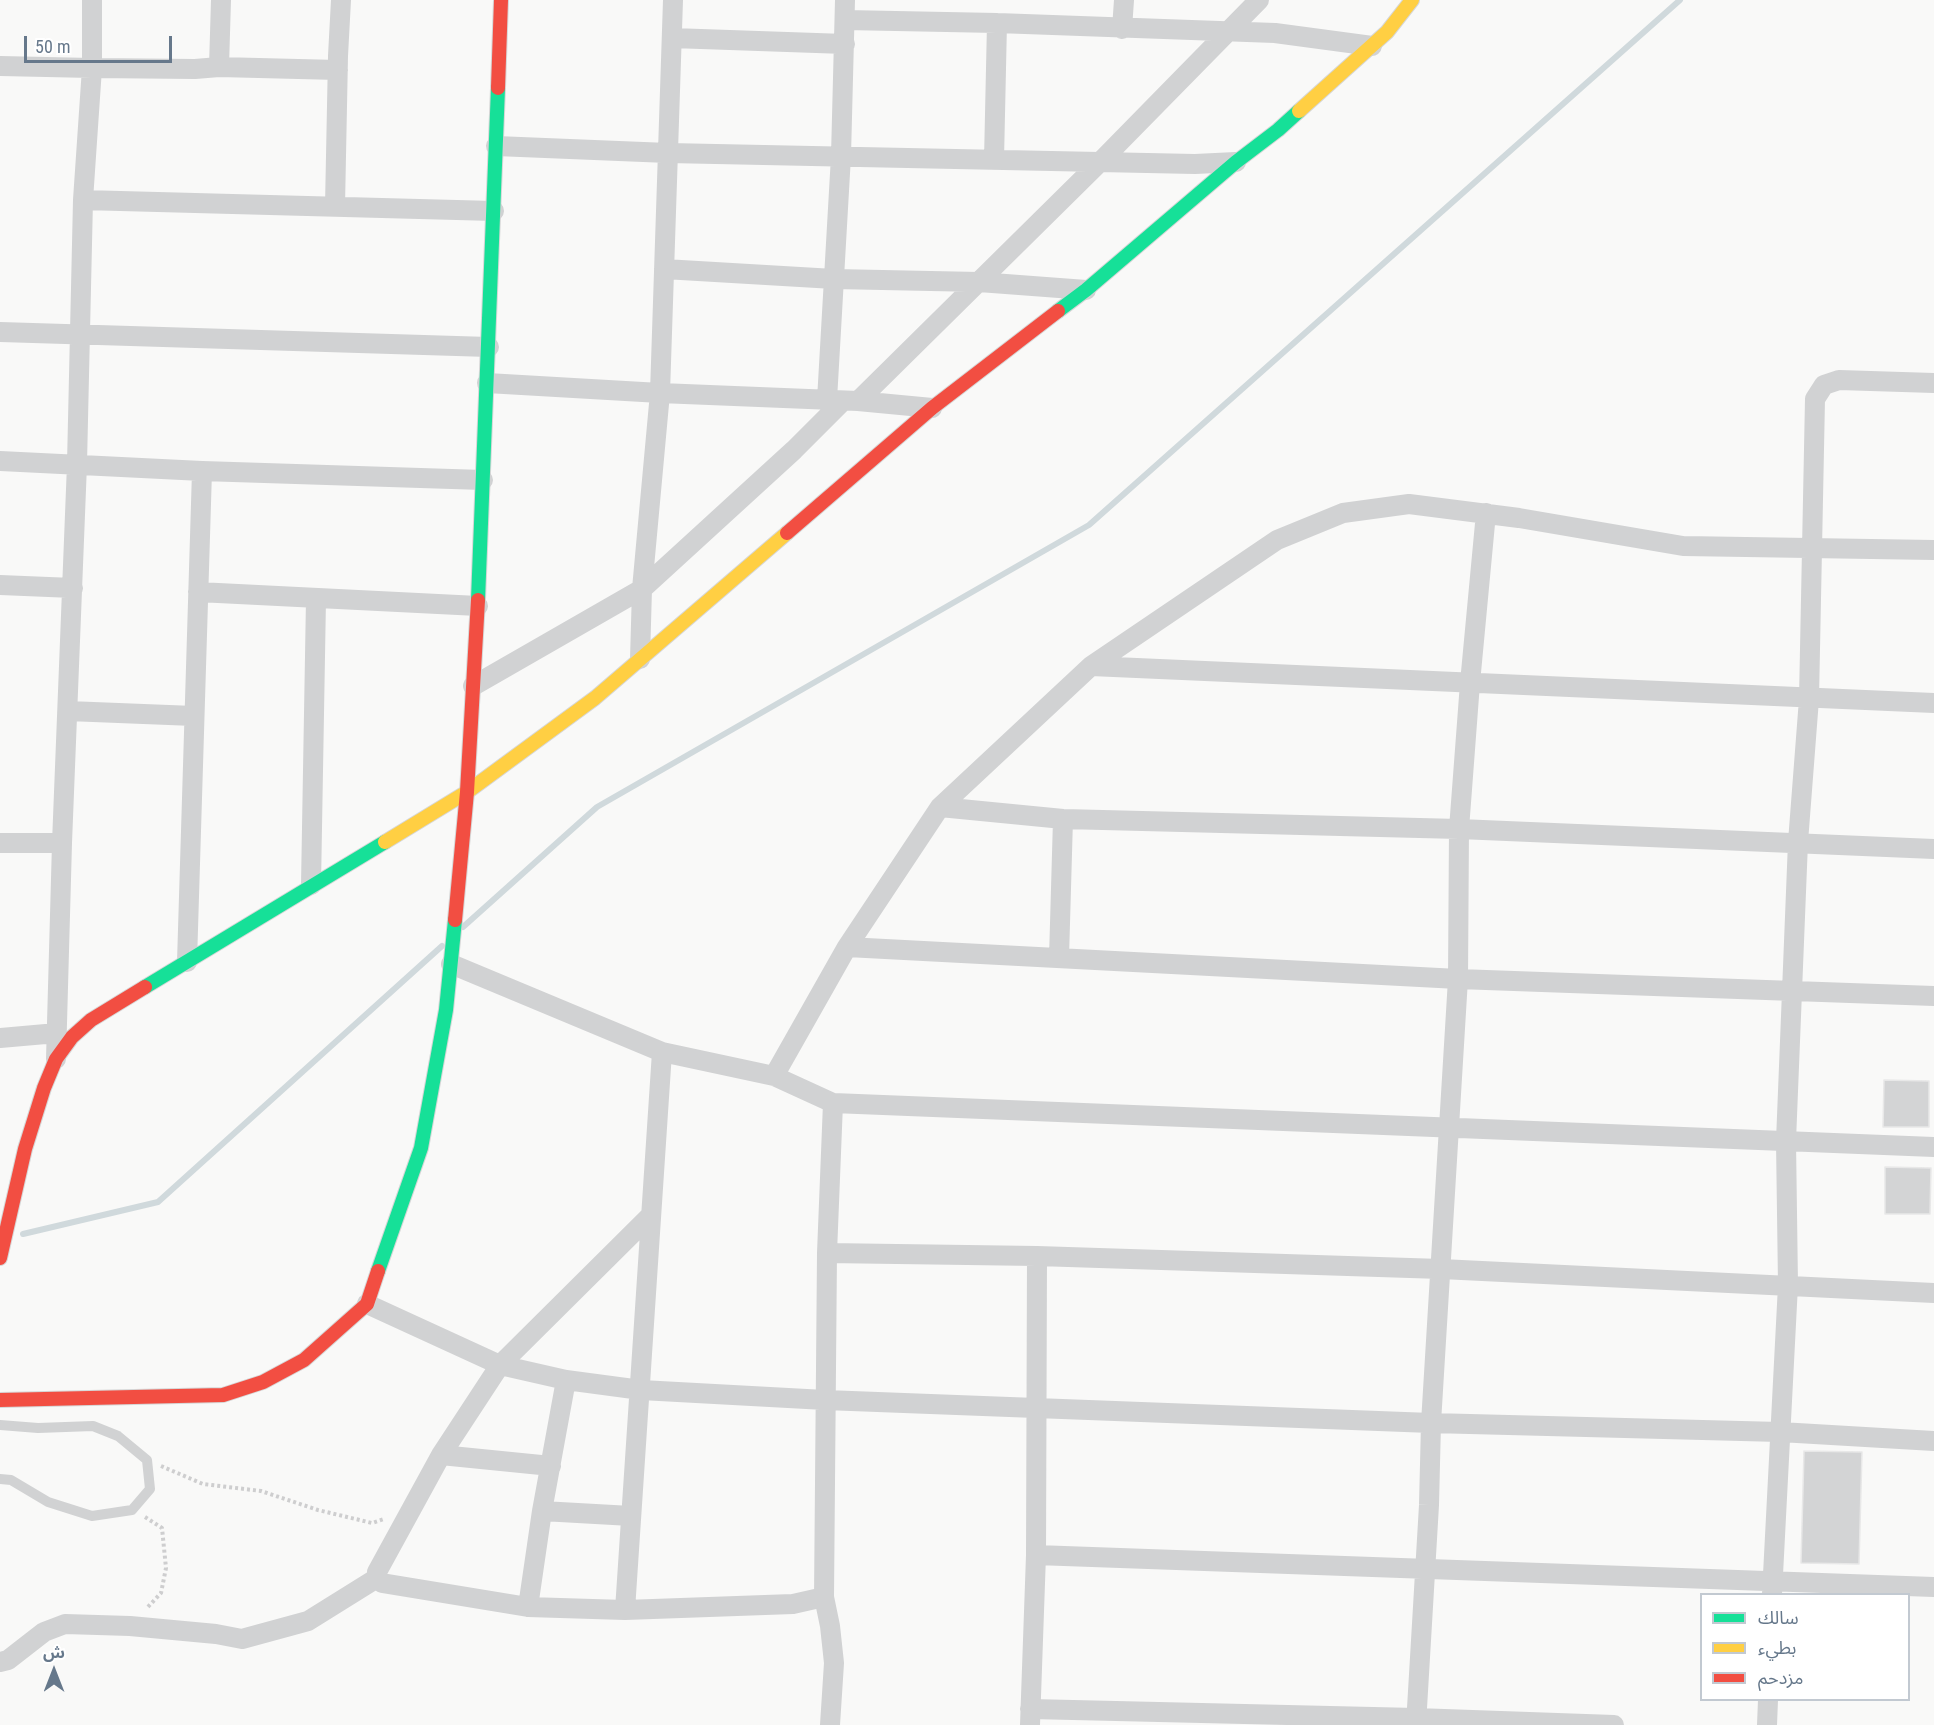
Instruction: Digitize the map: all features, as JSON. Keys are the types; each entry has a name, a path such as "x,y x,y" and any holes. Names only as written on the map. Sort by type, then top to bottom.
{"street":[{"path":"56,1059 77,464 83,200 92,69 92,0"},
{"path":"219,68 221,0"},
{"path":"336,206 341,0"},
{"path":"0,1400 223,1395 263,1382 304,1360 366,1304 421,1148 442,1033 451,964 467,792 478,606 501,0"},
{"path":"640,659 642,589 660,393 673,0"},
{"path":"843,400 834,279 846,0"},
{"path":"1122,28 1124,0"},
{"path":"473,686 642,589 794,450 843,400 979,282 1259,0"},
{"path":"0,1258 26,1149 44,1088 56,1059 72,1037 91,1020 467,792 595,698 932,408 1086,290 1236,162 1278,130 1387,33 1412,0"},
{"path":"845,20 1275,33 1372,46"},
{"path":"994,160 997,23"},
{"path":"672,38 845,44"},
{"path":"0,66 92,69 338,70"},
{"path":"496,146 668,153 1195,164 1236,162"},
{"path":"83,200 494,211"},
{"path":"664,269 834,279 979,282 1086,290"},
{"path":"0,332 489,347"},
{"path":"1772,1587 1788,1285 1786,1141 1798,842 1809,699 1815,399 1824,386 1839,380 1934,383"},
{"path":"487,382 660,393 843,400 932,408"},
{"path":"0,461 202,471 483,480"},
{"path":"187,962 202,471"},
{"path":"774,1076 847,947 940,807 1091,666 1277,540 1343,513 1409,504 1486,513 1683,546 1934,550"},
{"path":"1416,1721 1429,1505 1431,1423 1458,979 1459,829 1486,513"},
{"path":"0,585 73,588"},
{"path":"198,592 478,606"},
{"path":"311,885 316,599"},
{"path":"1091,666 1934,703"},
{"path":"68,711 194,716"},
{"path":"940,807 1063,819 1459,829 1934,849"},
{"path":"1059,958 1063,819"},
{"path":"0,843 62,843"},
{"path":"847,947 1458,979 1792,989 1934,996"},
{"path":"451,964 662,1052 774,1076 833,1103 1934,1147"},
{"path":"0,1038 57,1033"},
{"path":"625,1610 662,1052"},
{"path":"830,1725 834,1663 824,1597 827,1253 833,1103"},
{"path":"651,1215 500,1365 441,1455 377,1572 377,1578 382,1583 528,1607 625,1610 793,1604 824,1597"},
{"path":"827,1253 1037,1256 1441,1269 1934,1293"},
{"path":"1037,1256 1036,1555 1030,1717 1614,1725"},
{"path":"366,1304 500,1365 567,1380 641,1390 825,1400 1431,1423 1780,1432 1934,1441"},
{"path":"528,1607 542,1511 567,1380"},
{"path":"441,1455 551,1466"},
{"path":"542,1511 631,1516"},
{"path":"1036,1555 1425,1569 1772,1587 1934,1587"},
{"path":"0,1662 8,1660 44,1632 65,1624 130,1626 216,1634 242,1639 308,1621 377,1578"},
{"path":"1767,1725 1768,1701"}],"lane":[{"path":"0,1425 38,1428 93,1426 118,1436 147,1460 150,1489 132,1510 92,1516 48,1502 11,1480 0,1479"}],"path":[{"path":"147,1460 203,1484 261,1491 318,1510 372,1523 410,1512"},
{"path":"130,1626 161,1593 166,1568 162,1528 132,1510"}],"building":[{"path":"1884,1080 1929,1081 1929,1127 1883,1127"},
{"path":"1885,1167 1931,1168 1930,1214 1885,1214"},
{"path":"1804,1451 1862,1452 1859,1564 1801,1563"}],"waterway":[{"path":"463,927 597,807 1089,525 1680,0"},
{"path":"23,1234 158,1202 442,946"}],"traffic: fast":[{"path":"478,600 498,88"},
{"path":"1058,311 1299,111"},
{"path":"145,987 385,842"},
{"path":"378,1271 421,1148 446,1010 455,920"}],"traffic: slow":[{"path":"1299,111 1387,32 1412,0"},
{"path":"385,842 467,792 595,698 787,533"}],"traffic: jam":[{"path":"498,88 501,0"},
{"path":"787,533 932,408 1058,311"},
{"path":"455,920 467,792 478,600"},
{"path":"0,1258 25,1149 44,1088 56,1059 72,1037 91,1020 145,987"},
{"path":"0,1400 223,1395 263,1382 304,1360 367,1304 378,1271"}]}
